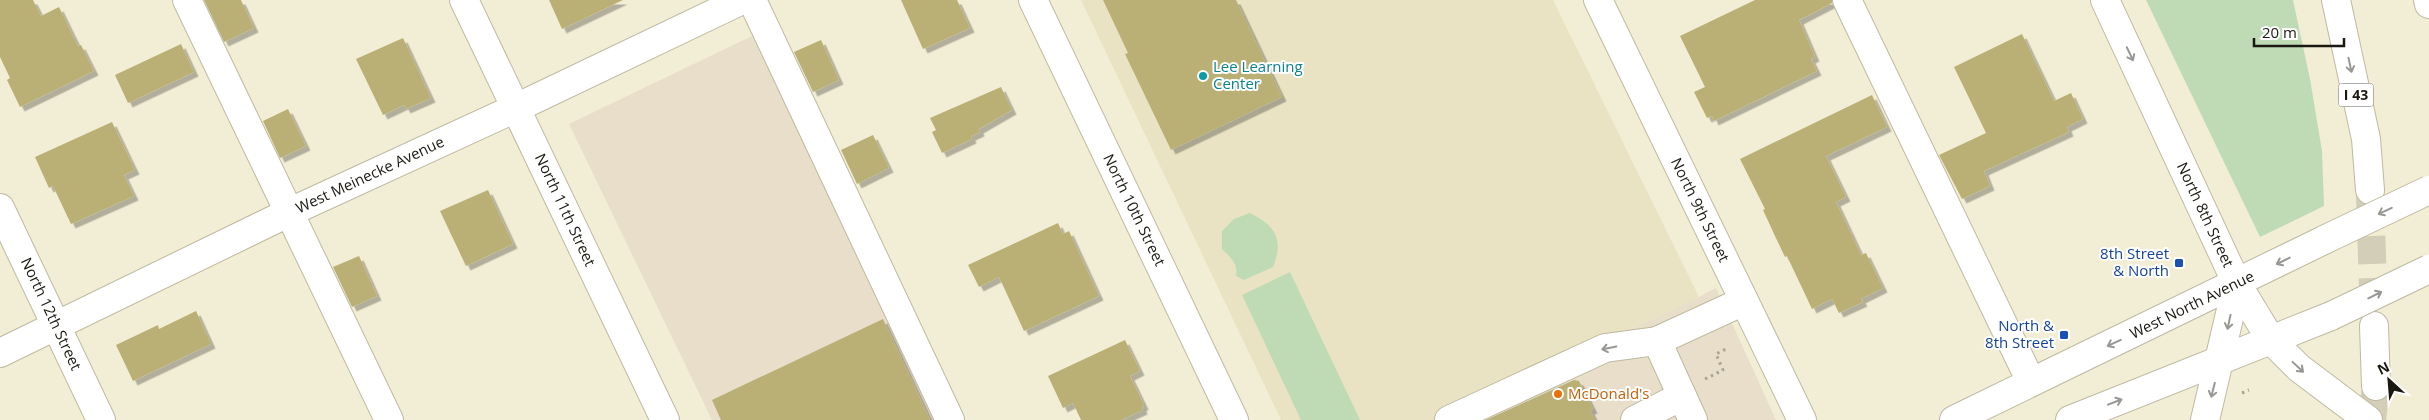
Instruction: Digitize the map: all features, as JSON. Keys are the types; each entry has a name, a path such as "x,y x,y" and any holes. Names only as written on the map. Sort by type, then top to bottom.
{"main road":[{"path":"187,0 389,420"},
{"name":"North 11th Street","path":"464,0 665,420"},
{"name":"West Meinecke Avenue","path":"0,353 290,212 516,108 742,0"},
{"path":"752,0 950,420"},
{"name":"North 10th Street","path":"1033,0 1234,420"},
{"name":"North 9th Street","path":"1598,0 1802,420"},
{"path":"1847,0 2031,382"},
{"name":"North 8th Street","path":"2105,0 2237,284 2271,340 2299,368 2327,391 2368,420"},
{"name":"I 43","path":"2336,0 2366,139 2370,190"},
{"path":"2428,0 2429,4"},
{"name":"West North Avenue","path":"1954,420 2429,190"},
{"name":"North 12th Street","path":"0,208 101,420"},
{"path":"2070,420 2331,316 2429,269"},
{"path":"2206,420 2221,361 2237,284"},
{"path":"1449,420 1604,348 1657,342 1744,301"},
{"path":"2374,326 2376,386"},
{"path":"1635,420 1688,408 1657,342"}],"shaded area":[{"path":"1081,0 1553,0 1699,297 1434,420 1281,420"},
{"path":"752,36 938,420 712,420 569,124"},
{"path":"1716,288 1776,420 1434,420 1699,297"}],"green space":[{"path":"2146,0 2293,0 2310,79 2322,151 2324,206 2260,237"},
{"path":"1250,213 1272,229 1278,249 1273,267 1244,280 1236,276 1235,264 1222,249 1222,231 1234,219"},
{"path":"1290,272 1360,420 1301,420 1242,295"}],"building":[{"path":"0,0 33,0 41,16 59,7 78,46 81,45 94,71 20,107 7,80 10,78 0,57"},
{"path":"204,0 241,0 254,28 224,42"},
{"path":"549,0 623,0 562,29"},
{"path":"901,0 957,0 970,28 923,49"},
{"name":"Lee Learning Center","path":"1103,0 1236,0 1282,97 1171,150 1125,54 1128,53"},
{"path":"1755,0 1832,0 1832,3 1799,20 1815,57 1811,59 1817,71 1714,121 1712,116 1707,118 1694,92 1705,87 1680,36"},
{"path":"2022,34 2054,101 2071,93 2083,119 2067,127 2069,132 1984,171 1990,186 1962,199 1939,155 1986,133 1954,67"},
{"path":"403,38 431,98 406,109 404,105 383,115 356,59"},
{"path":"821,40 839,80 813,92 794,52"},
{"path":"181,44 194,72 128,103 115,75"},
{"path":"1001,87 1012,110 979,129 980,132 971,136 972,139 942,153 932,132 936,130 930,118"},
{"path":"1872,95 1887,127 1826,156 1846,197 1836,202 1861,255 1866,253 1883,288 1861,299 1863,302 1839,313 1832,299 1812,309 1787,256 1785,257 1763,210 1765,209 1740,159"},
{"path":"288,109 306,146 280,158 263,121"},
{"path":"112,122 135,170 124,175 134,196 71,224 53,186 49,188 35,157"},
{"path":"873,135 889,168 857,184 841,150"},
{"path":"488,190 513,244 466,266 440,211"},
{"path":"1058,223 1063,234 1069,231 1099,296 1024,331 999,277 979,287 968,265"},
{"path":"359,256 377,296 352,307 333,267"},
{"path":"196,311 211,344 133,381 116,345 158,325 159,329"},
{"path":"883,319 930,420 721,420 712,400"},
{"path":"1125,340 1140,371 1130,376 1144,405 1142,407 1143,410 1121,420 1081,420 1073,403 1063,408 1048,376"},
{"name":"McDonald's","path":"1574,380 1579,381 1593,409 1590,410 1595,420 1486,420"}],"tunnel":[{"path":"2370,194 2374,319"},
{"path":"2372,420 2376,386"}],"place":[{"name":"Lee Learning Center","path":"1203,76"},
{"name":"8th Street & North","path":"2179,263"},
{"name":"North & 8th Street","path":"2064,335"},
{"name":"McDonald's","path":"1558,394"}]}
